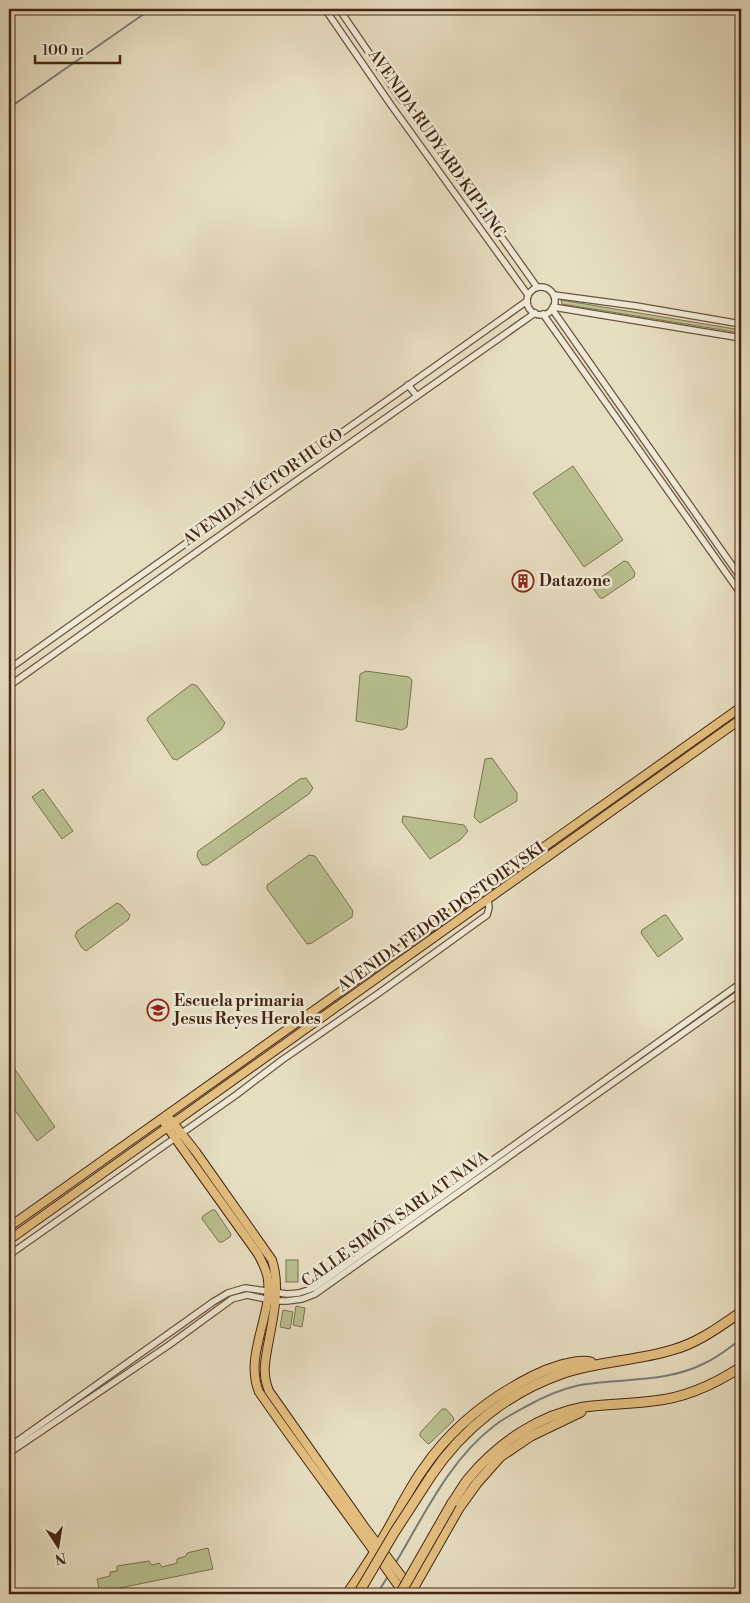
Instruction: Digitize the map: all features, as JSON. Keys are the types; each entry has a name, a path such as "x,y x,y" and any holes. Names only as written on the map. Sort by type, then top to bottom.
{"highway":[{"path":"358,1594 394,1533 446,1454 486,1416 508,1400 536,1384 565,1372 599,1363 650,1356 673,1350 715,1330 741,1312"},
{"path":"347,1594 378,1550 423,1469 438,1449 468,1417 488,1402 542,1372 587,1361 599,1363"},
{"path":"408,1593 452,1503 468,1479 486,1459 525,1429 555,1415 582,1408 671,1398 704,1387 741,1367"},
{"path":"408,1593 459,1508 477,1482 500,1457 531,1436 596,1406"}],"main road":[{"name":"AVENIDA FEDOR DOSTOIEVSKI","path":"9,1227 741,707"},
{"name":"AVENIDA FEDOR DOSTOIEVSKI","path":"9,1240 741,719"},
{"path":"164,1116 171,1125 182,1132 272,1260 276,1272 264,1365 265,1382 269,1391 408,1593"},
{"path":"171,1125 174,1137 258,1254 266,1271 272,1296"}],"street":[{"name":"AVENIDA RUDYARD KIPLING","path":"325,9 528,298"},
{"name":"AVENIDA RUDYARD KIPLING","path":"339,9 400,98 413,113 537,287"},
{"path":"741,324 636,306 554,295 544,287 533,289 528,298 529,308 535,313 543,314 553,308 741,338"},
{"path":"554,295 553,308 741,578"},
{"name":"AVENIDA VÍCTOR HUGO","path":"9,668 346,430 528,298"},
{"name":"AVENIDA VÍCTOR HUGO","path":"9,686 251,512 535,313"},
{"path":"543,314 741,594"},
{"path":"408,385 416,396"},
{"path":"9,1255 487,915 488,900"},
{"path":"632,1064 741,983"},
{"path":"632,1064 741,992"},
{"name":"CALLE SIMÓN SARLAT NAVA","path":"9,1453 169,1345 232,1298 247,1295 302,1299 315,1294 482,1176 632,1064"},
{"name":"CALLE SIMÓN SARLAT NAVA","path":"9,1447 212,1302 228,1293 245,1288 272,1296"}],"green space":[{"path":"561,300 741,330 741,333 562,304"},
{"path":"573,466 623,540 584,567 533,493"},
{"path":"624,561 628,562 635,573 634,577 603,598 600,598 592,587 593,583"},
{"path":"366,671 409,677 412,680 407,727 402,730 356,721 360,674"},
{"path":"192,684 197,686 225,723 221,730 177,760 173,759 147,720 148,717"},
{"path":"492,758 517,793 517,801 480,823 474,817 485,759"},
{"path":"306,778 313,788 309,794 207,865 202,865 197,856 198,851 300,779"},
{"path":"43,789 73,831 62,839 32,797"},
{"path":"403,816 464,825 468,831 460,840 430,859 402,822"},
{"path":"309,855 315,856 353,911 352,917 312,943 307,944 267,889 267,885"},
{"path":"117,903 130,915 128,920 86,951 75,936 77,931"},
{"path":"666,915 683,939 658,957 641,933 642,930"},
{"path":"9,1061 55,1127 37,1141 9,1102"},
{"path":"215,1210 231,1234 230,1237 222,1242 219,1242 202,1219 203,1216"},
{"path":"286,1260 298,1260 298,1282 286,1282"},
{"path":"296,1306 305,1308 302,1327 293,1325"},
{"path":"283,1310 293,1312 290,1329 280,1327"},
{"path":"442,1409 446,1409 454,1420 428,1444 420,1436 420,1433"},
{"path":"208,1548 213,1569 100,1592 97,1579 110,1576 110,1572 117,1571 117,1566 149,1561 152,1565 159,1563 162,1567 177,1563 177,1559 186,1556 187,1553"}],"waterway":[{"path":"9,108 151,9"},
{"path":"395,1564 427,1508 451,1472 478,1439 502,1420 539,1399 580,1385 658,1377 688,1370 713,1359 741,1339"},
{"path":"377,1594 388,1576"}],"place":[{"name":"Datazone","path":"523,581"},
{"name":"Escuela primaria Jesus Reyes Heroles","path":"158,1010"}]}
